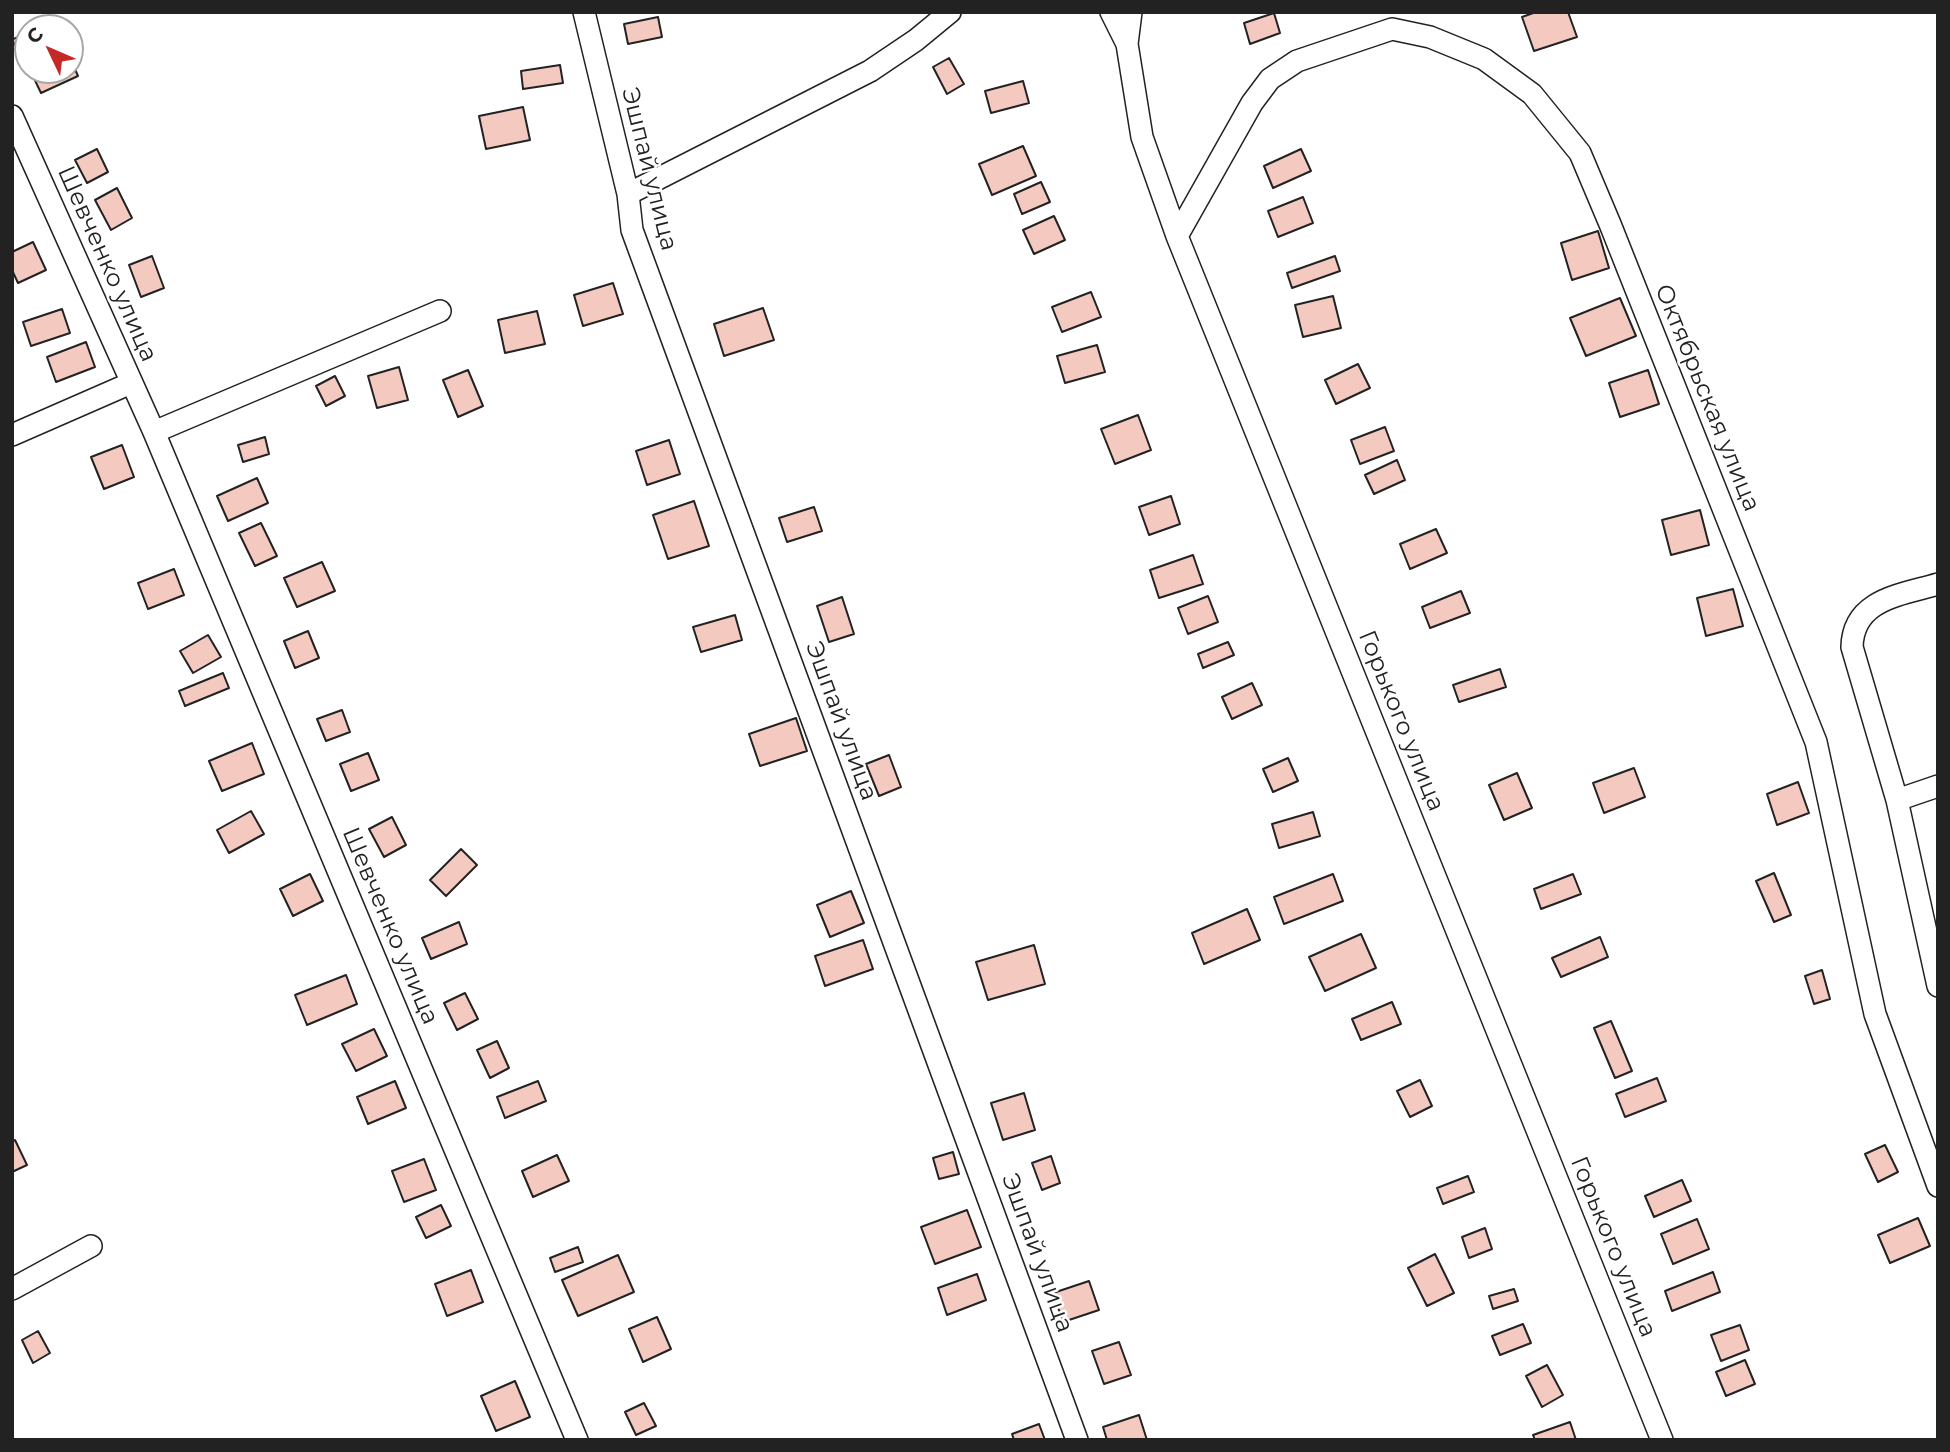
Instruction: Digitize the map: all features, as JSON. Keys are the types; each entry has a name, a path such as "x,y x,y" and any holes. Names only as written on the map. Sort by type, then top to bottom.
{"street":[{"name":"Эшпай улица","path":"584,12 628,194 632,230 1077,1440"},
{"path":"628,194 870,71 916,40 950,12"},
{"path":"1111,12 1127,44"},
{"name":"Горького улица","path":"1131,12 1127,44 1143,137 1177,236 1662,1440"},
{"name":"Октябрьская улица","path":"1177,236 1252,103 1270,79 1297,61 1395,20 1484,59 1532,94 1580,153 1816,742 1875,1014 1938,1186"},
{"name":"Шевченко улица","path":"12,116 154,432 577,1440"},
{"path":"154,432 440,311"},
{"path":"12,435 131,383"},
{"path":"1938,584 1878,602 1869,608 1852,635 1852,647 1897,800 1938,986"},
{"path":"1897,800 1938,786"},
{"path":"12,1289 91,1246"}],"building":[{"path":"1536,12 1568,12 1577,37 1534,51 1522,17"},
{"path":"1274,13 1280,33 1250,44 1244,23"},
{"path":"658,17 662,37 628,44 624,24"},
{"path":"949,58 964,84 947,94 933,67"},
{"path":"560,65 563,83 523,89 521,71"},
{"path":"1023,81 1029,103 991,113 985,91"},
{"path":"37,84 61,84 41,93"},
{"path":"523,107 530,140 486,149 479,116"},
{"path":"1023,146 1036,176 992,195 979,164"},
{"path":"97,149 108,172 87,183 75,160"},
{"path":"1301,149 1311,171 1273,188 1264,166"},
{"path":"1041,182 1050,202 1022,214 1014,194"},
{"path":"117,188 132,218 111,230 95,200"},
{"path":"1303,197 1313,223 1278,237 1268,211"},
{"path":"1054,216 1065,240 1034,254 1023,230"},
{"path":"1598,231 1609,268 1572,280 1561,243"},
{"path":"33,242 46,270 18,283 12,270 12,252"},
{"path":"152,256 164,288 141,297 129,265"},
{"path":"1335,256 1340,271 1292,288 1287,273"},
{"path":"613,283 623,314 583,326 574,295"},
{"path":"1091,292 1101,317 1062,332 1052,307"},
{"path":"1333,296 1341,328 1303,337 1295,305"},
{"path":"1620,298 1636,336 1586,356 1570,318"},
{"path":"763,308 774,340 724,356 714,324"},
{"path":"62,309 70,333 31,346 23,322"},
{"path":"537,311 545,344 505,353 498,320"},
{"path":"86,342 95,367 56,382 47,357"},
{"path":"1097,345 1105,372 1065,383 1057,356"},
{"path":"1358,364 1370,388 1336,404 1325,380"},
{"path":"399,367 408,400 377,408 368,376"},
{"path":"468,370 483,406 458,417 443,380"},
{"path":"1648,370 1659,404 1620,417 1609,383"},
{"path":"335,376 345,396 326,406 316,386"},
{"path":"1138,415 1151,450 1115,464 1101,429"},
{"path":"1385,427 1394,451 1360,464 1351,440"},
{"path":"265,437 269,454 243,462 238,445"},
{"path":"669,440 680,474 647,485 636,451"},
{"path":"122,445 134,477 104,489 91,457"},
{"path":"1397,460 1405,480 1374,494 1365,475"},
{"path":"257,478 268,503 228,521 217,496"},
{"path":"1171,496 1180,524 1149,535 1139,507"},
{"path":"694,501 709,546 668,559 653,515"},
{"path":"814,507 822,531 787,542 779,518"},
{"path":"1700,510 1709,545 1671,555 1662,520"},
{"path":"261,523 277,556 255,566 239,533"},
{"path":"1436,529 1447,553 1410,569 1400,544"},
{"path":"1193,555 1203,584 1159,598 1150,570"},
{"path":"322,562 335,591 297,607 284,578"},
{"path":"174,569 184,595 148,609 138,583"},
{"path":"1733,589 1743,626 1706,636 1697,598"},
{"path":"1461,591 1470,613 1430,628 1422,607"},
{"path":"1208,596 1218,622 1188,634 1178,608"},
{"path":"842,597 854,634 829,642 817,606"},
{"path":"735,615 742,640 701,652 693,627"},
{"path":"308,631 319,658 295,668 284,641"},
{"path":"208,635 221,657 193,673 180,651"},
{"path":"1228,642 1234,655 1203,668 1198,654"},
{"path":"1500,669 1506,687 1459,702 1453,685"},
{"path":"223,673 229,688 185,706 179,691"},
{"path":"1252,683 1262,705 1232,719 1222,697"},
{"path":"342,710 350,732 326,741 317,719"},
{"path":"796,718 807,751 760,766 749,734"},
{"path":"252,743 264,774 222,791 209,761"},
{"path":"368,753 379,780 351,791 340,764"},
{"path":"889,755 901,787 879,796 866,764"},
{"path":"1288,758 1298,781 1273,792 1263,769"},
{"path":"1634,768 1645,797 1604,813 1593,783"},
{"path":"1517,773 1532,808 1504,820 1489,785"},
{"path":"1798,782 1809,813 1777,825 1767,794"},
{"path":"251,811 264,834 229,853 217,830"},
{"path":"1313,812 1320,836 1279,848 1272,824"},
{"path":"392,817 406,845 384,857 369,829"},
{"path":"461,849 477,865 446,896 430,880"},
{"path":"1774,873 1791,915 1774,922 1756,881"},
{"path":"310,874 323,901 293,916 280,889"},
{"path":"1333,874 1343,901 1284,924 1274,897"},
{"path":"1573,874 1581,894 1541,909 1534,889"},
{"path":"851,891 864,923 830,937 817,905"},
{"path":"1247,909 1260,940 1204,964 1192,933"},
{"path":"459,922 467,944 431,959 422,938"},
{"path":"1361,934 1376,968 1325,991 1309,957"},
{"path":"1600,937 1608,957 1561,977 1552,958"},
{"path":"863,940 873,969 825,986 815,956"},
{"path":"1034,945 1045,984 988,1000 976,962"},
{"path":"1822,970 1830,999 1814,1004 1805,976"},
{"path":"346,975 357,1004 307,1025 295,995"},
{"path":"465,993 478,1019 457,1030 444,1003"},
{"path":"1392,1002 1401,1024 1361,1040 1352,1019"},
{"path":"1611,1021 1632,1071 1615,1078 1594,1028"},
{"path":"374,1029 387,1056 356,1071 342,1044"},
{"path":"497,1041 509,1068 490,1078 477,1050"},
{"path":"1657,1078 1666,1101 1625,1117 1616,1094"},
{"path":"1420,1080 1432,1106 1410,1117 1397,1091"},
{"path":"395,1081 406,1108 368,1124 357,1097"},
{"path":"538,1081 546,1101 505,1118 497,1097"},
{"path":"1024,1093 1035,1130 1003,1140 991,1103"},
{"path":"15,1140 27,1165 12,1172 12,1142"},
{"path":"1885,1145 1898,1172 1878,1182 1865,1154"},
{"path":"953,1152 959,1174 939,1179 933,1158"},
{"path":"557,1155 569,1181 533,1197 522,1171"},
{"path":"1051,1156 1060,1183 1042,1190 1032,1163"},
{"path":"424,1159 436,1190 404,1202 392,1171"},
{"path":"1468,1176 1474,1192 1443,1204 1437,1188"},
{"path":"1682,1180 1691,1201 1654,1217 1645,1196"},
{"path":"441,1205 451,1226 426,1238 416,1217"},
{"path":"967,1210 981,1247 935,1264 921,1227"},
{"path":"1918,1218 1930,1246 1890,1263 1878,1235"},
{"path":"1697,1219 1709,1249 1673,1264 1661,1234"},
{"path":"1485,1228 1492,1249 1469,1258 1462,1237"},
{"path":"578,1247 583,1262 555,1272 550,1258"},
{"path":"1435,1254 1454,1293 1427,1306 1408,1268"},
{"path":"618,1255 634,1292 578,1316 562,1280"},
{"path":"471,1270 483,1302 447,1316 435,1284"},
{"path":"1713,1272 1720,1292 1672,1311 1665,1291"},
{"path":"977,1274 986,1300 947,1315 938,1288"},
{"path":"1089,1281 1099,1310 1063,1322 1053,1293"},
{"path":"1514,1289 1518,1301 1493,1309 1489,1296"},
{"path":"657,1317 671,1349 643,1362 629,1329"},
{"path":"1523,1324 1531,1343 1500,1355 1492,1336"},
{"path":"1740,1325 1749,1350 1721,1361 1711,1335"},
{"path":"38,1331 50,1353 33,1363 22,1340"},
{"path":"1119,1342 1131,1375 1104,1384 1092,1351"},
{"path":"1745,1360 1755,1384 1726,1396 1716,1372"},
{"path":"1547,1365 1563,1395 1542,1407 1526,1376"},
{"path":"515,1381 530,1417 496,1431 481,1396"},
{"path":"644,1403 656,1426 636,1435 625,1412"},
{"path":"1139,1415 1147,1440 1107,1440 1103,1427"},
{"path":"1570,1422 1576,1440 1535,1440 1533,1435"},
{"path":"1039,1424 1045,1440 1014,1440 1012,1434"}]}
